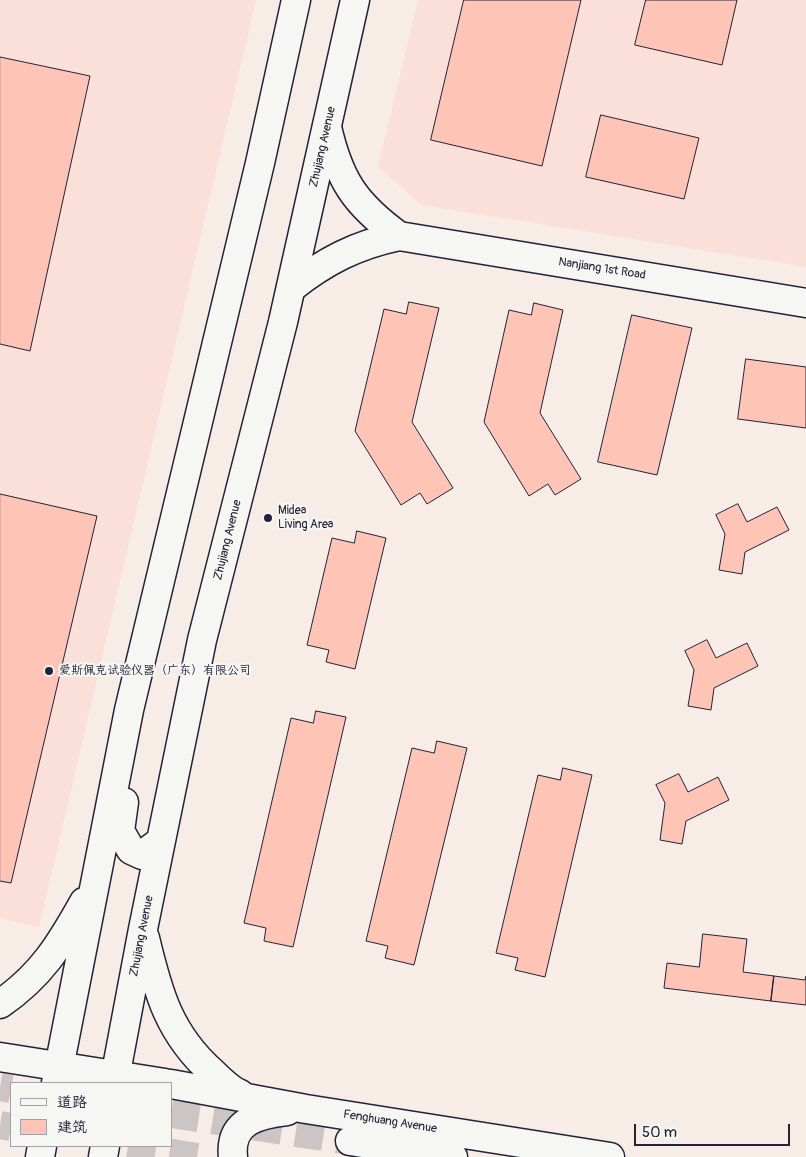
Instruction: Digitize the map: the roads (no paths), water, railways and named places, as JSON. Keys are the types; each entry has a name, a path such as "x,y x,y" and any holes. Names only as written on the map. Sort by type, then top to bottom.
{"main road":[{"path":"58,1075 125,730 260,163 296,0"},
{"name":"Zhujiang Avenue","path":"114,1079 202,640 291,288 355,0"},
{"path":"327,127 333,153 344,178 358,201 377,220 399,236"},
{"path":"291,288 317,268 352,249 375,241 399,236"},
{"name":"Nanjiang 1st Road","path":"399,236 806,303"},
{"path":"125,730 127,774 120,831 131,850 142,855 161,842"},
{"path":"0,1004 40,971 62,941 94,884"},
{"path":"143,929 155,979 174,1028 204,1066 238,1094 306,1109"},
{"path":"0,1057 58,1075 152,1082"},
{"name":"Fenghuang Avenue","path":"172,1084 306,1109 610,1157"},
{"path":"233,1157 232,1150 235,1136 243,1125 253,1117 266,1113 306,1109"},
{"path":"350,1142 453,1157"}],"tunnel":[{"path":"0,1087 10,1089"},
{"path":"172,1114 350,1141"},
{"path":"0,1125 10,1127"},
{"path":"134,1147 197,1157"}],"place":[{"name":"Midea Living Area","path":"268,518"},
{"name":"爱斯佩克试验仪器（广东）有限公司","path":"49,671"}]}
